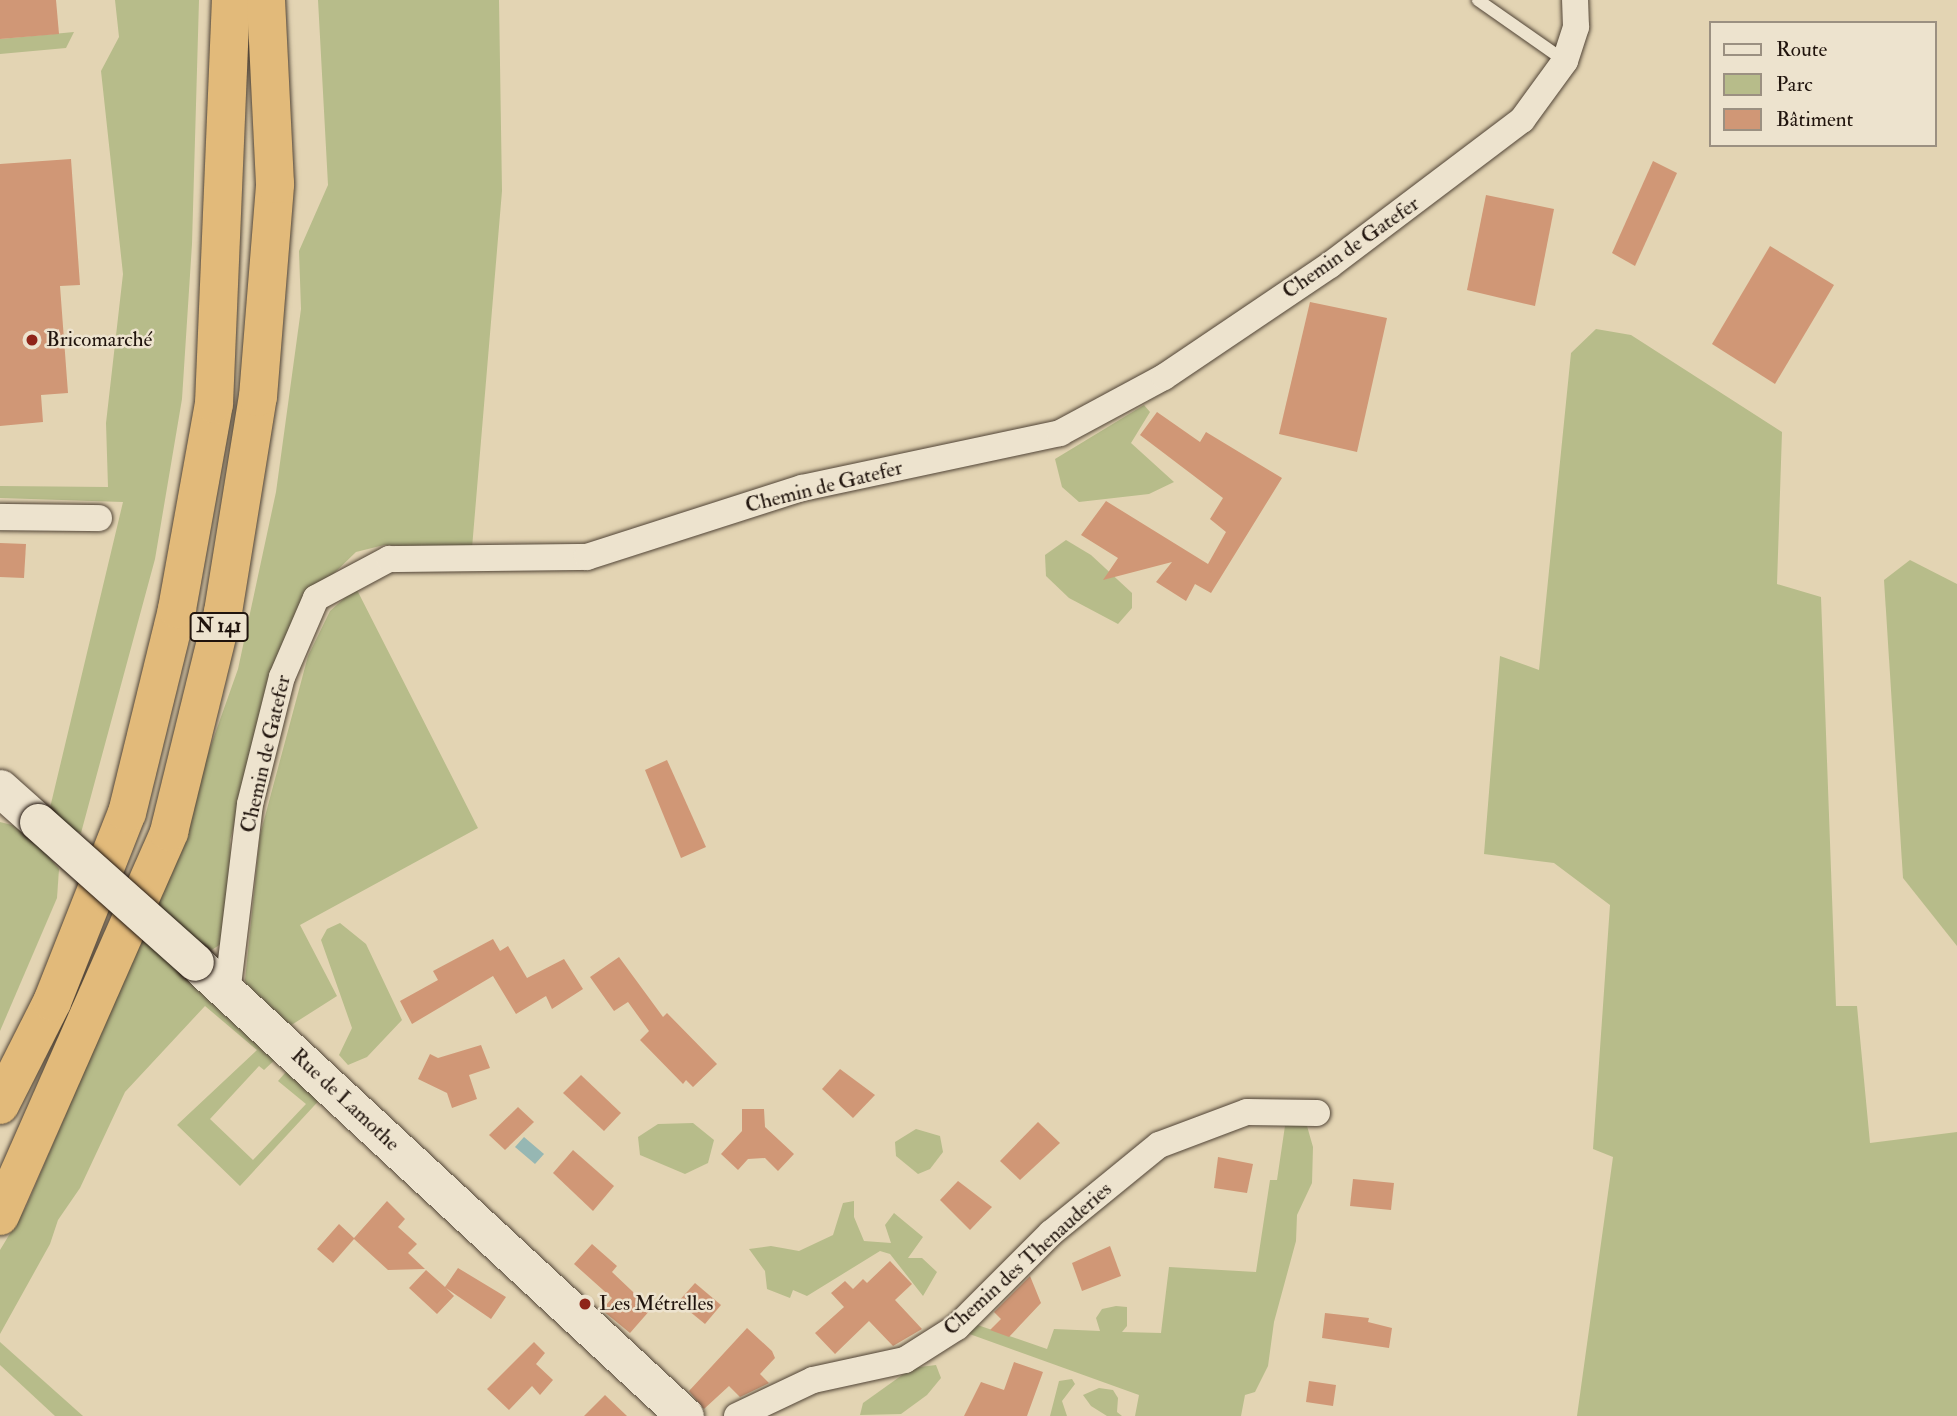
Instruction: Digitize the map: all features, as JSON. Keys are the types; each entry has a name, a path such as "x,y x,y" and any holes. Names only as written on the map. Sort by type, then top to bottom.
{"highway":[{"name":"N 141","path":"0,1105 52,1002 127,813 177,609 214,404 231,0"},
{"name":"N 141","path":"0,1216 169,832 223,612 258,397 274,198 266,0"}],"street":[{"name":"Chemin de Gatefer","path":"228,994 250,804 282,677 316,598 389,559 587,557 802,488 1060,433 1164,377 1379,232 1522,120 1565,61 1576,27 1575,0"},
{"path":"0,517 99,518"},
{"name":"Rue de Lamothe","path":"0,789 195,962 685,1416"},
{"name":"Chemin des Thenauderies","path":"737,1416 813,1380 905,1360 947,1334 1051,1233 1159,1146 1247,1112 1317,1113"}],"lane":[{"path":"1478,0 1565,61"}],"green space":[{"path":"115,0 199,0 192,244 182,399 155,559 81,833 66,827 49,812 123,502 0,498 0,486 108,487 106,423 123,274 101,71 119,37"},
{"path":"318,0 499,0 502,191 472,548 384,545 356,552 296,610 230,840 232,897 221,944 210,951 154,906 238,669 276,492 301,309 299,251 328,185"},
{"path":"74,32 66,48 0,54 0,39"},
{"path":"1596,329 1631,335 1782,432 1777,584 1821,597 1836,1006 1857,1006 1870,1143 1957,1132 1957,1416 1577,1416 1613,1157 1593,1149 1610,905 1554,863 1484,854 1500,656 1539,670 1571,353"},
{"path":"1144,405 1150,412 1131,443 1174,482 1149,494 1079,502 1062,487 1055,459"},
{"path":"1066,540 1091,555 1132,593 1132,608 1118,624 1069,598 1046,576 1045,555"},
{"path":"1910,560 1957,584 1957,946 1903,878 1884,580"},
{"path":"356,588 478,828 300,925 337,996 282,1031 250,999 245,980 260,835 308,656 330,611"},
{"path":"0,822 24,828 59,869 57,898 0,1031"},
{"path":"340,923 366,944 402,1020 367,1057 348,1065 339,1055 352,1028 321,940 327,929"},
{"path":"142,937 280,1055 264,1070 259,1066 210,1119 253,1160 306,1104 278,1081 292,1065 325,1094 240,1186 177,1125 257,1050 205,1006 125,1092 80,1188 58,1220 50,1244 0,1334 0,1250 26,1207"},
{"path":"1298,1117 1307,1126 1313,1147 1312,1183 1297,1215 1296,1241 1274,1322 1268,1366 1255,1392 1245,1395 1241,1416 1135,1416 1139,1395 964,1332 969,1322 1047,1349 1054,1329 1100,1331 1096,1318 1102,1309 1116,1306 1127,1307 1127,1326 1122,1332 1161,1333 1169,1267 1256,1272 1270,1180 1277,1180 1286,1119"},
{"path":"693,1123 714,1140 708,1163 685,1174 640,1155 638,1137 658,1124"},
{"path":"916,1129 940,1136 943,1152 930,1169 918,1174 896,1156 895,1142"},
{"path":"854,1201 854,1217 864,1241 891,1243 885,1225 894,1213 923,1237 908,1258 922,1258 937,1272 923,1296 890,1254 880,1251 807,1296 793,1290 790,1298 767,1289 765,1271 749,1249 771,1246 799,1251 833,1235 843,1203"},
{"path":"0,1342 83,1416 55,1416 0,1365"},
{"path":"936,1365 941,1378 927,1395 901,1414 860,1415 863,1403 912,1368"},
{"path":"1072,1379 1075,1384 1062,1401 1067,1416 1050,1416 1059,1381"},
{"path":"1099,1388 1113,1390 1118,1398 1117,1412 1122,1416 1107,1416 1091,1406 1083,1395"}],"water":[{"path":"524,1137 544,1154 535,1164 515,1147"}],"building":[{"path":"0,0 56,0 59,34 0,39"},
{"name":"Bricomarché","path":"71,159 80,285 60,286 68,393 41,395 43,422 0,426 0,164"},
{"path":"1653,161 1677,173 1635,266 1612,253"},
{"path":"1486,195 1554,209 1535,306 1467,290"},
{"path":"1770,246 1834,285 1775,384 1712,344"},
{"path":"1310,302 1387,318 1357,452 1279,434"},
{"path":"1157,412 1200,442 1206,432 1282,478 1211,593 1195,584 1186,601 1156,582 1172,562 1103,580 1118,558 1081,535 1106,501 1208,564 1226,532 1210,519 1223,498 1140,435"},
{"path":"0,543 26,544 24,578 0,577"},
{"path":"667,760 706,847 681,858 645,770"},
{"path":"493,939 500,951 508,946 527,978 564,959 583,989 552,1009 546,996 516,1014 493,976 412,1024 400,1001 438,980 433,971"},
{"path":"619,957 663,1017 667,1013 717,1064 693,1087 686,1080 683,1084 640,1040 649,1031 628,1002 614,1011 590,977"},
{"path":"481,1045 490,1068 469,1075 477,1099 452,1108 447,1093 418,1079 430,1054 438,1058"},
{"path":"840,1069 875,1095 853,1118 822,1089"},
{"path":"581,1075 621,1113 604,1131 563,1093"},
{"path":"518,1107 534,1122 505,1150 489,1135"},
{"path":"742,1109 764,1109 765,1127 794,1154 778,1171 765,1158 748,1159 738,1170 721,1154 742,1131"},
{"path":"1038,1122 1060,1143 1020,1180 1000,1161"},
{"path":"573,1150 614,1186 593,1211 553,1173"},
{"path":"1218,1157 1253,1164 1247,1193 1214,1188"},
{"path":"1353,1179 1394,1183 1391,1210 1350,1206"},
{"path":"958,1181 992,1207 970,1230 940,1200"},
{"path":"387,1201 405,1219 398,1227 417,1244 408,1253 425,1269 388,1270 354,1239 333,1263 317,1249 339,1224 354,1238"},
{"path":"592,1244 617,1266 612,1272 651,1309 630,1333 602,1310 612,1298 574,1264"},
{"path":"1110,1246 1121,1276 1082,1291 1072,1263"},
{"path":"890,1261 912,1284 895,1300 922,1329 893,1346 869,1321 835,1354 815,1333 844,1307 831,1293 845,1281 853,1289 863,1279 867,1283"},
{"path":"458,1268 506,1297 491,1319 446,1288 454,1296 437,1314 409,1288 426,1270 445,1287"},
{"path":"1030,1276 1041,1303 1009,1337 990,1330 1001,1319 994,1312"},
{"path":"695,1283 721,1305 705,1324 678,1302"},
{"path":"1325,1313 1369,1318 1368,1322 1392,1328 1389,1348 1322,1338"},
{"path":"747,1328 772,1351 775,1358 760,1374 769,1383 740,1397 729,1386 704,1409 689,1391"},
{"path":"534,1342 545,1353 536,1364 553,1380 540,1395 532,1386 509,1410 487,1389"},
{"path":"1014,1362 1043,1372 1027,1416 964,1416 981,1382 1004,1390"},
{"path":"1309,1381 1336,1385 1333,1406 1306,1402"},
{"path":"605,1395 627,1416 584,1416"}],"place":[{"name":"Bricomarché","path":"32,340"},
{"name":"Les Métrelles","path":"585,1304"}]}
